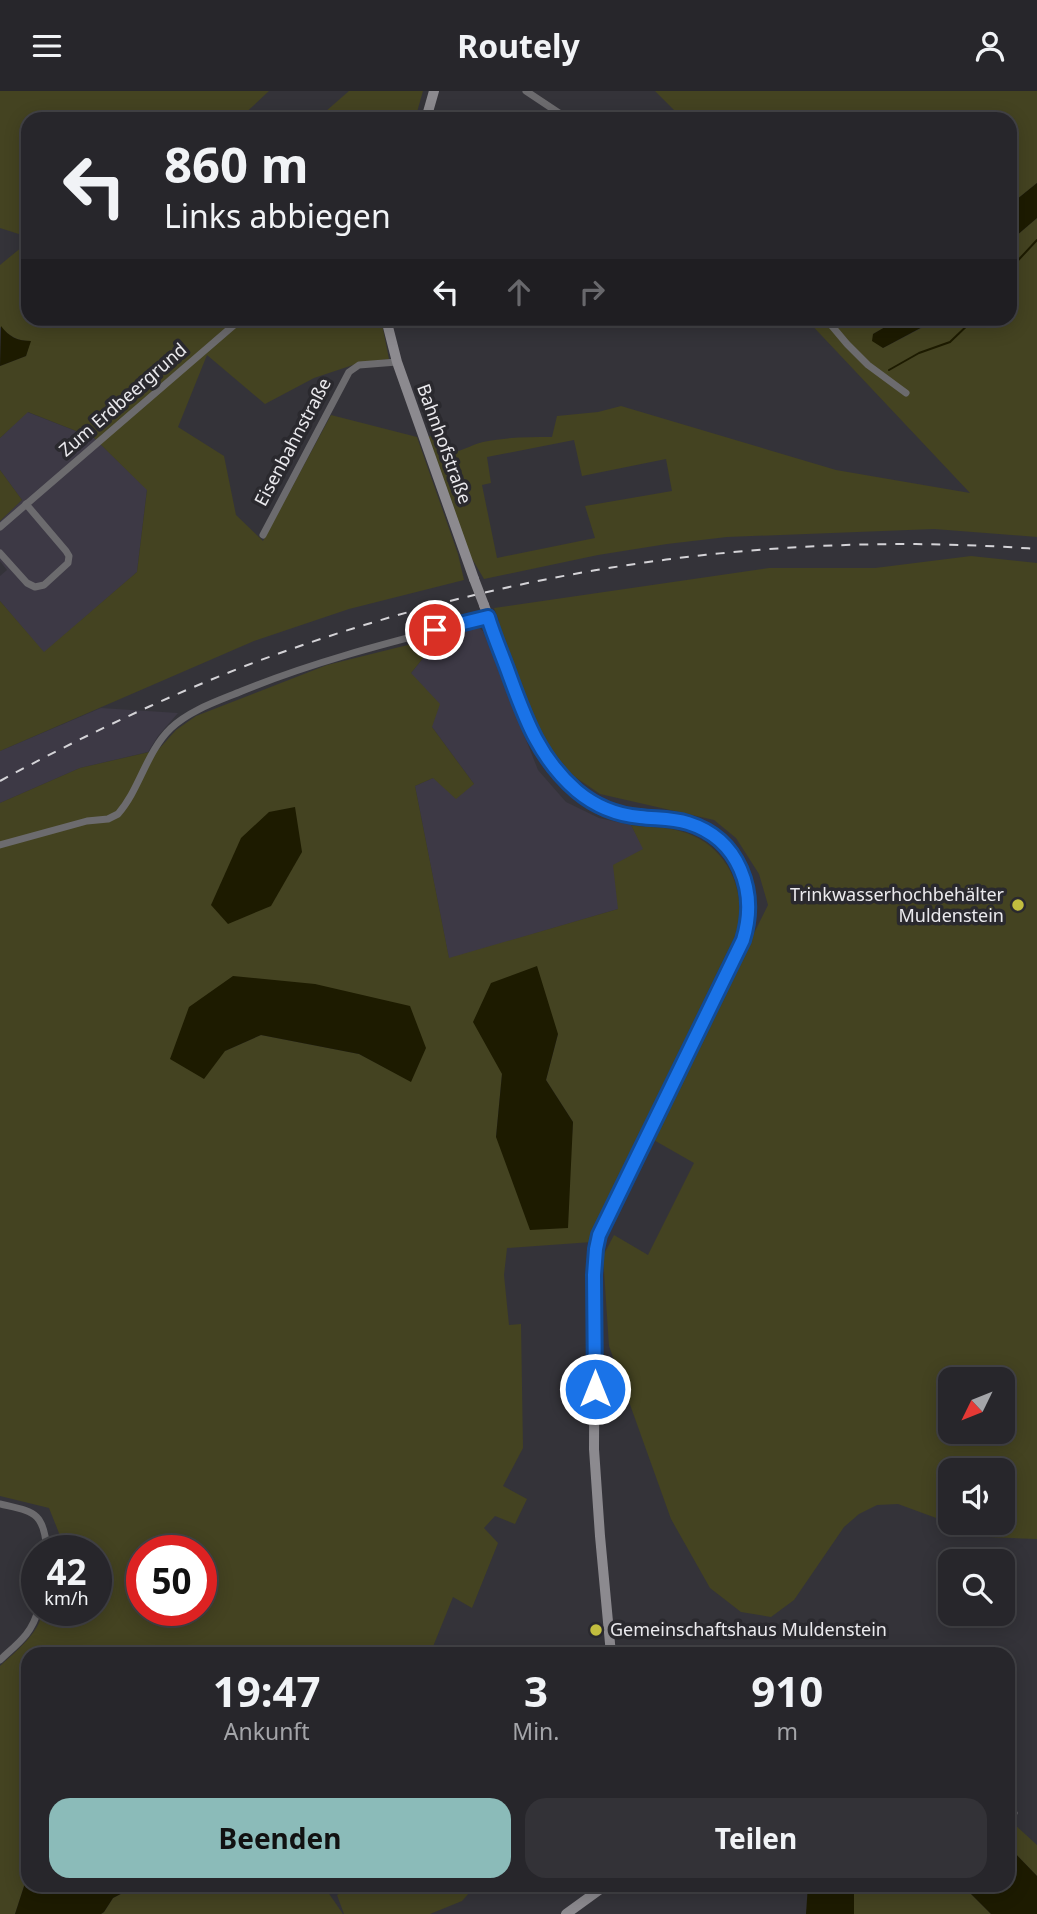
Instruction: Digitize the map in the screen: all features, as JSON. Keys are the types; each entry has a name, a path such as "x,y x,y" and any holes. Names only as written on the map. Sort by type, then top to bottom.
{"main road":[{"path":"428,112 434,91"},
{"name":"Bahnhofstraße","path":"388,326 397,362 531,733 550,762 568,782 594,803 615,813 686,823 710,834 735,860 748,894 749,913 743,940 599,1235 596,1249 594,1466 610,1647"},
{"path":"566,1914 596,1892"}],"street":[{"path":"526,91 558,112"},
{"name":"Zum Erdbeergrund","path":"0,527 233,326"},
{"path":"832,326 868,365 906,393"},
{"name":"Eisenbahnstraße","path":"262,535 349,372 359,365 397,362"},
{"path":"0,553 27,583 35,587 44,585 68,563 69,556 66,551 26,504"},
{"path":"0,845 108,819 118,814 157,746 170,729 189,715 303,667 488,617"},
{"path":"0,1504 38,1517 44,1535"},
{"path":"0,1660 33,1626"}],"shaded area":[{"path":"0,91 269,91 246,112 21,112 21,235 0,228"},
{"path":"349,91 423,91 417,112 325,112"},
{"path":"655,91 1037,91 1037,183 1017,199 1017,112 676,112"},
{"path":"1037,183 1037,218 1017,235 1017,199"},
{"path":"1037,218 1037,537 934,529 727,537 598,555 484,579 471,557 427,437 432,436 440,452 445,453 492,440 552,437 557,416 598,412 621,406 836,470 970,493 813,326 887,326 873,334 883,348 925,326 1017,326 1017,235","holes":["574,440 582,476 666,459 672,491 585,506 595,538 497,558 482,485 491,483 487,457"]},
{"path":"21,248 21,326 382,326 389,359 359,363 314,378 265,404 207,355 178,427 224,456 236,515 263,541 331,415 417,437 458,554 464,580 349,609 254,641 0,751 0,601 44,652 137,572 147,490 94,438 28,412 0,438 0,366 26,356 30,341 13,337 0,327 0,265"},
{"path":"1,326 14,338 31,341 26,356 0,366"},
{"path":"887,326 924,326 883,348 872,341 873,334"},
{"path":"27,412 94,438 147,489 137,572 44,653 0,601 0,576 7,570 0,561 0,521 22,500 0,470 0,438"},
{"path":"0,470 22,500 0,521"},
{"path":"971,556 1037,563 1037,1539 983,1535 1015,1535 1015,1458 938,1458 938,1519 898,1504 877,1505 859,1514 844,1527 794,1600 771,1617 741,1612 710,1588 671,1519 609,1346 603,1256 614,1235 648,1255 694,1163 652,1139 768,905 759,874 736,838 714,820 600,794 549,754 529,717 498,629 499,621 494,608 769,568 875,568"},
{"path":"479,628 483,631 538,770 566,802 599,818 631,825 644,849 618,909 449,959 415,786 433,778 474,784 432,727 411,673 440,637"},
{"path":"440,637 411,673 440,704 432,727 474,784 456,799 433,778 415,786 449,958 618,909 613,865 643,849 631,825 680,831 710,846 721,857 736,885 739,917 736,934 669,1072 592,1242 507,1248 504,1275 509,1325 521,1324 523,1448 503,1486 527,1499 515,1524 495,1516 484,1528 498,1543 472,1608 453,1597 433,1647 21,1647 22,1892 15,1914 0,1914 0,1666 20,1648 38,1626 112,1626 112,1535 60,1535 49,1508 0,1496 0,803 80,768 158,750 176,730 196,716 327,665","holes":["315,984 411,1081 359,1054 261,1035 225,1051","558,1034 546,1080 573,1122 571,1148 496,1137 502,1074"]},
{"path":"101,708 178,713 148,752 80,768 0,803 0,751"},
{"path":"295,807 302,852 271,906 228,924 211,905 241,838 269,812"},
{"path":"537,966 558,1034 546,1080 573,1122 568,1228 530,1230 496,1137 502,1074 473,1022 491,983"},
{"path":"233,976 315,984 410,1006 426,1048 411,1082 359,1054 261,1035 225,1051 204,1079 170,1059 189,1007"},
{"path":"1015,1825 1037,1845 1037,1876 1015,1853"},
{"path":"1015,1853 1037,1876 1037,1914 991,1914 969,1892 1015,1892"},
{"path":"22,1892 125,1892 113,1898 101,1914 15,1914"},
{"path":"125,1892 328,1892 343,1914 101,1914 113,1898"},
{"path":"343,1892 470,1892 462,1901 430,1914 344,1914 337,1895"},
{"path":"808,1892 854,1892 854,1914 806,1914"},
{"path":"854,1892 969,1892 991,1914 854,1914"}],"waterway":[{"path":"1017,261 1037,240"},
{"path":"889,370 919,353 950,342 967,326"}],"railway":[{"path":"0,781 121,720 245,666 340,633 437,604 535,582 635,564 735,552 835,545 936,544 1037,549"}],"place":[{"name":"Trinkwasserhochbehälter Muldenstein","path":"1018,905"},
{"name":"Gemeinschaftshaus Muldenstein","path":"596,1630"}],"route":[{"path":"435,630 488,617 531,733 550,762 568,782 594,803 615,813 677,821 702,829 718,839 730,852 740,867 746,885 749,913 743,940 599,1235 594,1275 595,1389"}]}
